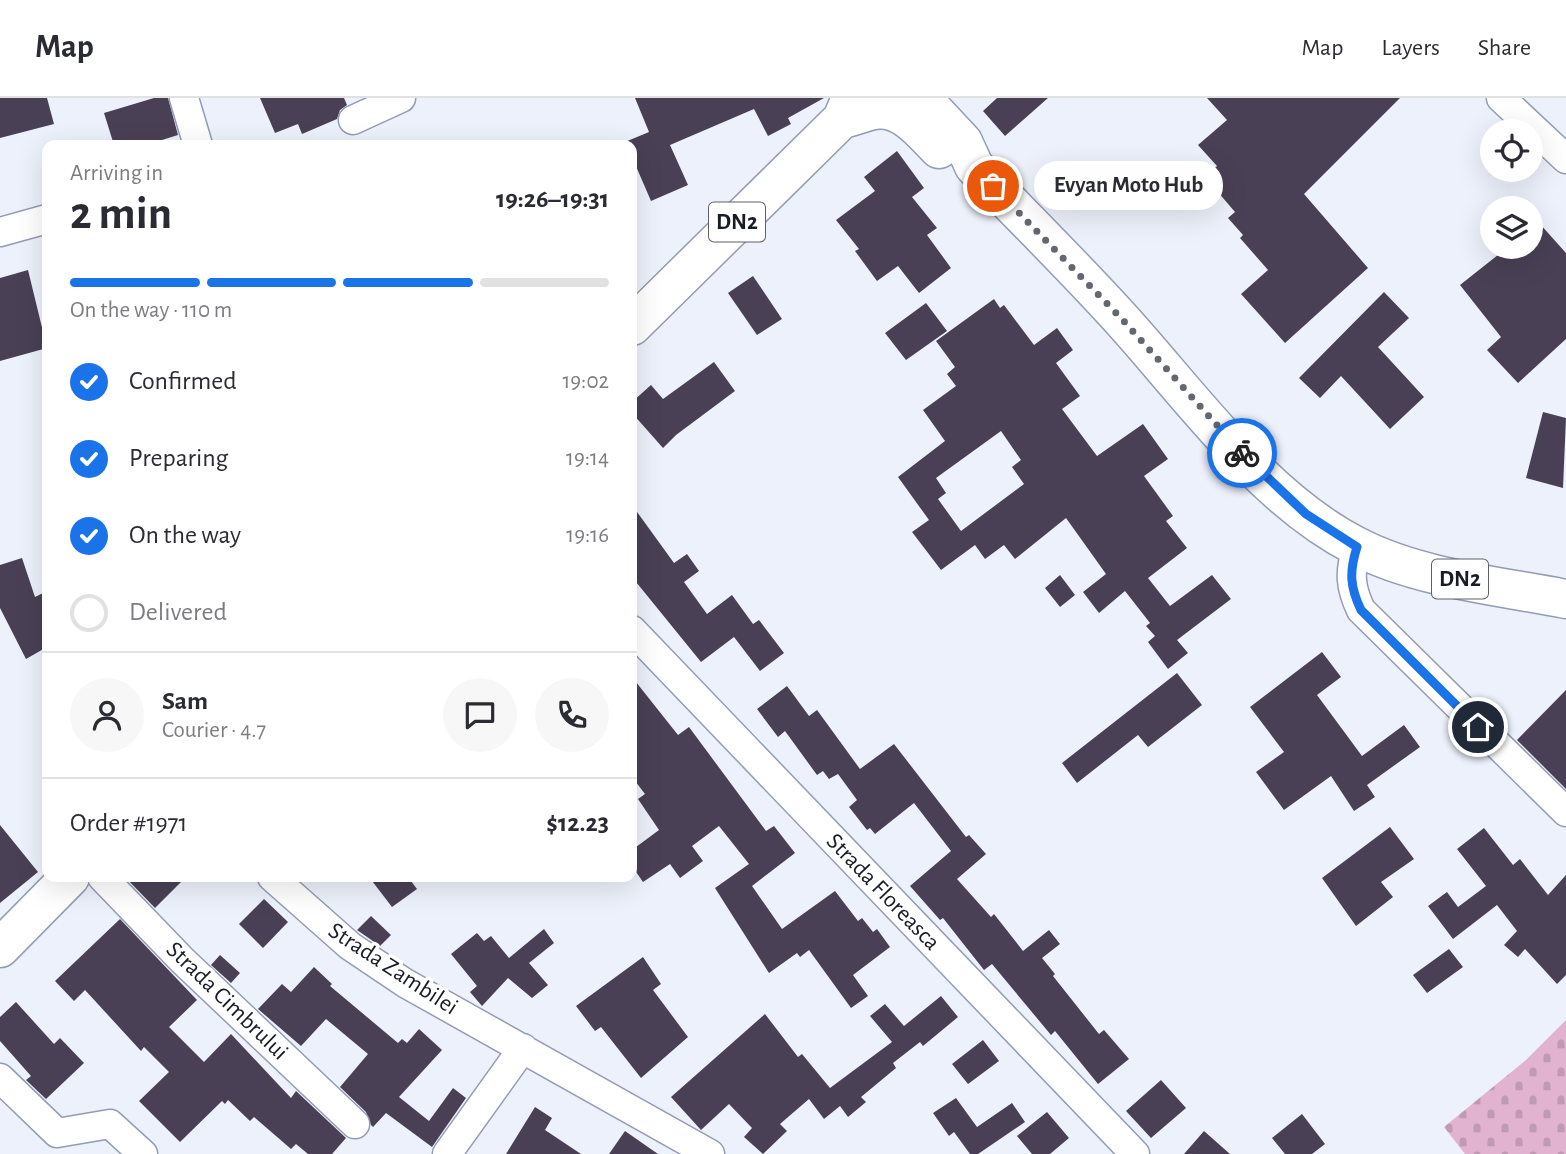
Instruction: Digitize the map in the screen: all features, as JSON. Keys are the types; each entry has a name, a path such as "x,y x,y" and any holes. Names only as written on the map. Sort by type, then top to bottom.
{"main road":[{"path":"922,98 963,142 974,166"},
{"name":"DN2","path":"637,321 847,109 887,109 906,117 952,162 974,166 1121,318 1250,463 1306,514 1357,547 1388,561 1468,581 1566,598"},
{"path":"0,948 65,882"}],"street":[{"path":"184,98 197,140"},
{"path":"353,120 401,98"},
{"path":"1501,98 1566,159"},
{"path":"0,232 42,220"},
{"path":"1357,547 1351,567 1351,588 1361,610 1566,812"},
{"name":"Strada Floreasca","path":"637,635 1135,1154"},
{"name":"Strada Cimbrului","path":"107,882 183,960 355,1124"},
{"name":"Strada Zambilei","path":"277,882 310,914 378,965 710,1154"},
{"path":"447,1154 523,1048"},
{"path":"0,1078 57,1133 110,1124 143,1154"}],"green space":[{"path":"1566,1020 1566,1154 1465,1154 1444,1127 1526,1060"}],"building":[{"path":"0,98 47,98 54,124 0,138"},
{"path":"154,98 168,98 178,135 162,140 112,140 104,113"},
{"path":"260,98 344,98 347,105 340,110 337,119 302,134 298,124 275,133"},
{"path":"635,98 824,98 788,118 791,124 768,136 754,109 670,145 688,185 651,201 637,169 637,140 630,140 649,132"},
{"path":"997,98 1048,98 1005,136 983,111"},
{"path":"1207,98 1400,98 1304,194 1368,268 1285,343 1241,294 1268,270 1240,238 1243,235 1228,218 1235,212 1205,177 1217,166 1198,145 1227,120"},
{"path":"897,151 924,188 912,197 937,228 927,235 951,268 919,293 898,266 877,281 855,251 859,249 836,220 875,191 864,177"},
{"path":"1543,227 1566,253 1566,339 1518,383 1487,350 1501,337 1460,285 1493,259 1543,259"},
{"path":"28,270 42,327 42,349 0,361 0,278"},
{"path":"753,276 782,319 757,335 728,293"},
{"path":"1384,292 1409,318 1378,347 1424,397 1390,429 1341,376 1320,398 1299,378"},
{"path":"994,299 1000,308 1004,305 1034,345 1057,328 1073,350 1056,363 1080,396 1062,409 1097,456 1143,424 1168,459 1144,476 1173,516 1166,521 1187,548 1148,578 1170,606 1212,575 1231,599 1177,640 1188,653 1168,669 1148,642 1155,636 1146,626 1150,623 1125,591 1099,613 1083,592 1106,574 1066,518 1015,559 1004,545 985,559 975,545 941,570 912,532 929,520 898,477 945,441 923,410 956,386 947,374 955,367 936,341","holes":["1001,431 1021,460 1012,467 1024,484 961,531 938,499 946,493 936,478"]},
{"path":"926,303 947,331 906,360 885,333"},
{"path":"714,362 735,391 676,435 663,448 637,419 637,398 651,385 663,399"},
{"path":"1543,412 1566,418 1563,488 1526,478"},
{"path":"637,512 674,563 687,554 699,571 684,582 707,614 732,595 753,624 759,620 784,653 760,671 734,637 701,662 637,583"},
{"path":"22,558 35,597 42,594 42,650 26,659 0,608 0,565"},
{"path":"1060,575 1075,595 1060,607 1045,588"},
{"path":"1322,652 1341,677 1317,695 1362,756 1404,725 1420,747 1367,785 1375,797 1354,811 1331,776 1284,810 1256,772 1284,752 1250,707"},
{"path":"1177,673 1202,705 1148,747 1138,735 1077,783 1062,763"},
{"path":"637,683 678,735 689,727 766,831 774,826 795,853 752,886 782,929 835,891 858,921 862,918 873,932 877,929 890,947 853,975 868,996 851,1008 809,950 800,957 797,953 769,973 715,888 749,864 719,826 692,846 703,861 680,878 670,864 643,882 637,873 637,846 659,830 638,799 645,794 637,784"},
{"path":"787,686 809,716 817,710 860,769 894,744 966,837 969,835 986,854 957,879 991,917 994,914 1023,951 1049,930 1060,944 1042,958 1055,974 1053,976 1099,1034 1104,1030 1129,1059 1098,1084 1055,1031 1051,1035 992,964 984,970 943,918 940,920 910,886 951,851 914,803 875,834 870,828 867,830 849,807 857,800 838,774 829,779 823,771 817,775 785,731 778,737 757,709"},
{"path":"1566,690 1566,789 1517,740"},
{"path":"0,825 38,872 0,903"},
{"path":"1390,827 1414,859 1381,882 1393,897 1356,926 1322,878"},
{"path":"1484,828 1513,865 1520,859 1548,895 1566,875 1566,975 1557,984 1525,949 1518,957 1504,945 1517,931 1497,905 1453,939 1428,906 1447,892 1458,907 1486,886 1457,849"},
{"path":"130,882 181,882 155,908"},
{"path":"373,882 412,882 417,889 392,907"},
{"path":"264,899 288,922 263,948 239,924"},
{"path":"371,916 391,935 380,946 357,930"},
{"path":"120,919 197,1000 169,1027 204,1062 231,1034 291,1098 296,1091 346,1138 332,1154 308,1154 296,1144 291,1149 254,1117 250,1121 228,1100 225,1104 222,1101 180,1142 139,1101 169,1072 144,1047 141,1051 85,990 74,1001 55,981"},
{"path":"544,929 554,943 529,963 548,985 532,998 508,978 482,1006 470,992 477,986 451,954 477,933 484,941 491,936 509,958"},
{"path":"1449,949 1463,967 1427,993 1413,975"},
{"path":"220,955 240,973 231,983 211,965"},
{"path":"643,957 661,984 653,990 688,1037 641,1078 601,1027 595,1031 576,1006"},
{"path":"314,967 332,984 330,986 398,1043 402,1039 407,1043 419,1029 442,1050 399,1097 429,1121 453,1088 466,1098 432,1147 386,1113 373,1127 371,1125 366,1112 340,1087 368,1054 326,1019 301,1046 258,1009 282,984 291,992"},
{"path":"941,996 958,1017 923,1046 920,1042 893,1063 896,1068 861,1097 866,1102 848,1117 840,1106 824,1119 809,1099 780,1124 787,1131 763,1154 744,1137 752,1128 729,1104 701,1130 671,1097 765,1014 798,1057 802,1054 830,1088 892,1042 870,1016 885,1004 904,1026"},
{"path":"16,1002 54,1044 60,1038 84,1063 46,1099 26,1080 31,1076 0,1041 0,1017"},
{"path":"983,1040 999,1061 968,1084 952,1064"},
{"path":"1161,1080 1186,1108 1151,1138 1126,1111"},
{"path":"956,1098 977,1127 1012,1103 1025,1122 978,1154 970,1154 954,1132 949,1136 933,1113"},
{"path":"535,1107 552,1118 545,1130 581,1154 506,1154"},
{"path":"1047,1112 1069,1138 1050,1154 1032,1154 1017,1136"},
{"path":"1302,1114 1325,1144 1312,1154 1285,1154 1272,1138"},
{"path":"625,1131 658,1154 609,1154"},
{"path":"1204,1131 1230,1154 1184,1154"}],"way so far":[{"path":"993,186 1121,318 1242,453"}],"place":[{"name":"Evyan Moto Hub","path":"993,186"}],"route":[{"path":"1242,453 1306,514 1357,547 1351,567 1351,588 1361,610 1478,727"}]}
